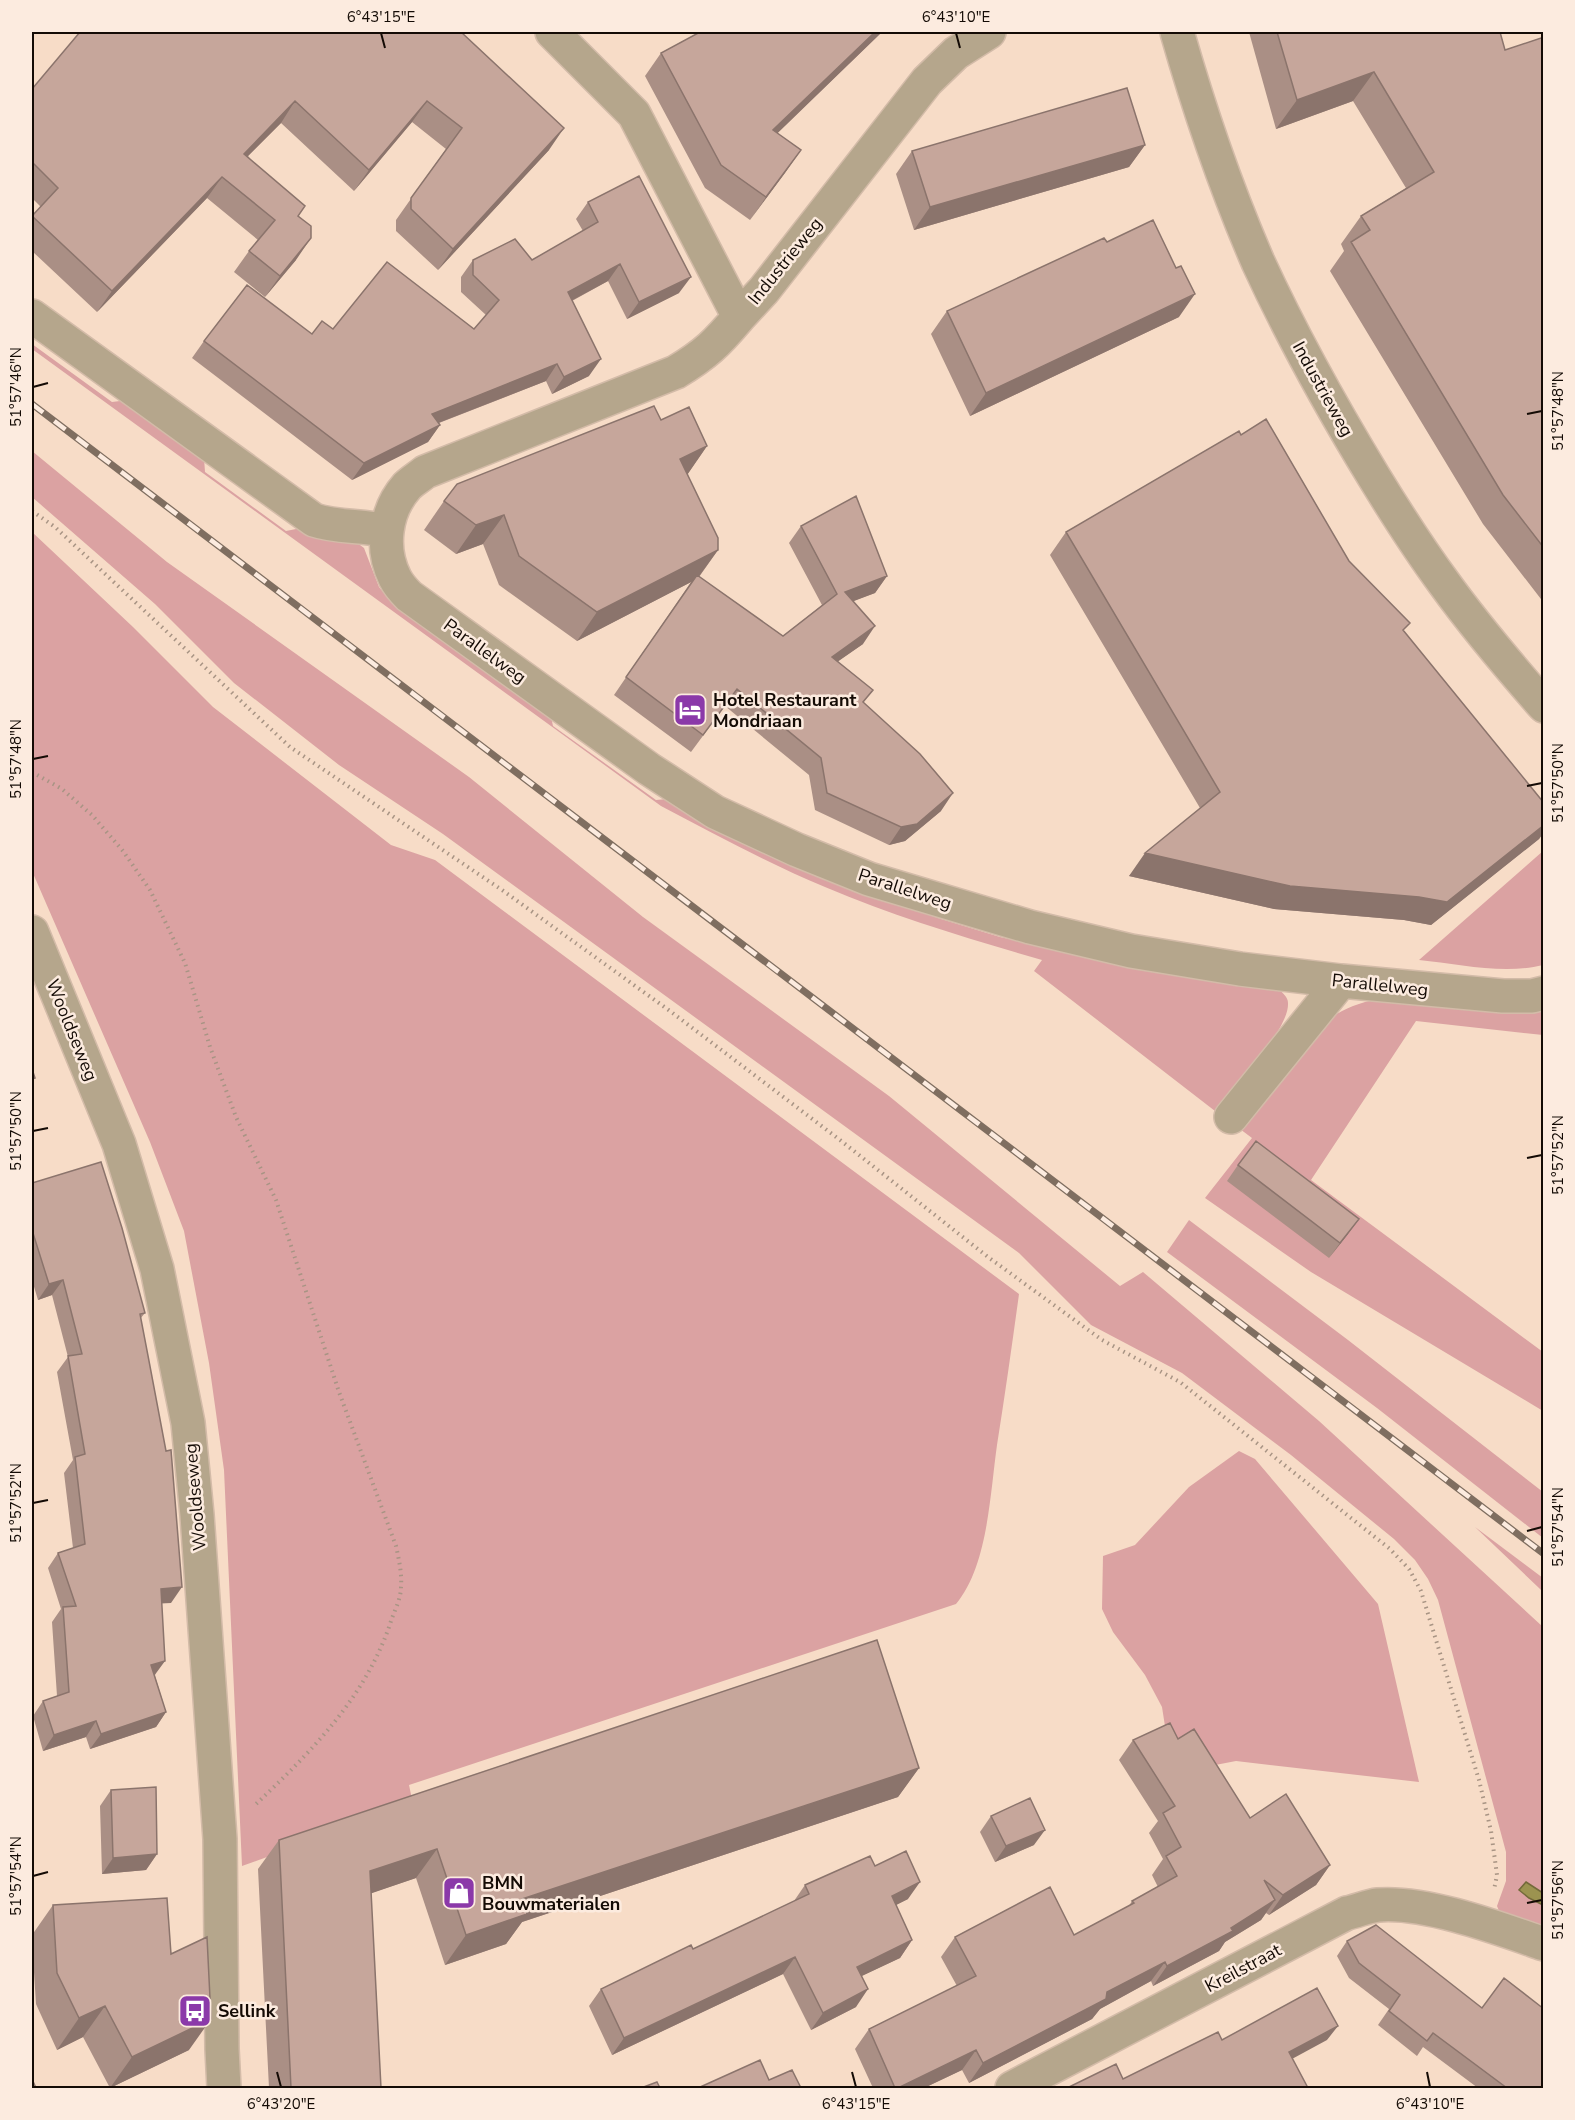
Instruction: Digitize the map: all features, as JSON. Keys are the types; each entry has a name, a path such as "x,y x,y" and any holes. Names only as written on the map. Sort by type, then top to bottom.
{"street":[{"name":"Industrieweg","path":"552,32 634,114 739,317 764,290 927,81 957,53 989,32"},
{"name":"Industrieweg","path":"1177,32 1228,188 1258,261 1290,328 1339,419 1393,507 1443,582 1490,643 1544,706"},
{"path":"32,316 314,520 330,525 386,531"},
{"name":"Parallelweg","path":"739,317 716,344 700,358 676,372 425,472 408,484 390,515 386,531 388,555 395,579 409,596 649,769 715,812 797,850 868,879 1030,927 1131,951 1240,969 1341,981 1503,996 1532,996 1544,993"},
{"name":"Wooldseweg","path":"32,932 119,1144 157,1269 188,1423 220,1839 224,2088"},
{"path":"1231,1117 1341,981"},
{"name":"Kreilstraat","path":"1012,2088 1347,1913 1377,1905 1414,1907 1486,1924 1544,1944"}],"path":[{"path":"32,511 55,527 290,747 502,890 670,1011 840,1140 988,1257 1102,1340 1180,1382 1390,1549 1409,1569 1421,1591 1479,1780 1491,1831 1497,1875 1486,1924"},
{"path":"32,772 62,789 92,815 123,851 150,890 185,963 210,1047 236,1117 276,1200 339,1392 396,1546 401,1568 401,1590 388,1632 359,1687 329,1731 220,1839"}],"shaded area":[{"path":"32,344 112,402 128,400 204,458 205,472 286,531 301,528 356,542 364,548 379,587 390,600 551,717 553,726 656,800 667,799 850,888 1000,937 1088,956 1278,989 1286,997 1288,1003 1280,1028 1259,1059 1215,1111 1034,971 1042,960 933,927 852,898 783,869 661,806 32,349"},
{"path":"32,451 167,562 469,777 643,917 889,1096 1120,1286 1143,1272 1319,1421 1543,1627 1543,1931 1501,1916 1497,1906 1506,1881 1506,1852 1438,1600 1415,1560 1394,1539 1291,1455 1182,1373 1091,1325 1019,1253 443,834 339,765 234,683 155,604 32,497"},
{"path":"32,532 133,627 213,707 391,845 435,860 1019,1294 986,1529 975,1570 956,1604 409,1785 413,1804 242,1866 224,1470 209,1363 184,1231 150,1142 32,871"},
{"path":"1543,851 1543,965 1497,969 1419,960"},
{"path":"1378,999 1541,1009 1543,1012 1543,1035 1416,1021 1311,1180 1543,1352 1543,1411 1311,1272 1205,1198 1252,1138 1240,1129 1323,1023 1349,1008"},
{"path":"1189,1220 1543,1492 1543,1538 1377,1408 1167,1252"},
{"path":"1239,1451 1255,1459 1378,1604 1419,1782 1236,1761 1210,1766 1167,1739 1162,1707 1145,1675 1113,1632 1102,1609 1103,1556 1135,1545 1189,1487"},
{"path":"1475,1527 1543,1578 1543,1592 1539,1588"},
{"path":"1526,1882 1543,1893 1543,1905 1519,1890"}],"building":[{"path":"80,32 461,32 564,128 453,249 411,209 411,198 462,128 427,101 369,170 295,101 244,154 305,206 298,216 311,226 311,238 280,276 249,251 275,220 222,177 112,291 32,216 58,188 32,162 32,89"},
{"path":"700,32 875,32 773,130 801,150 766,197 721,165 661,53"},
{"path":"1277,32 1500,32 1505,50 1544,37 1544,548 1503,495 1351,242 1370,230 1361,216 1434,172 1374,72 1297,100"},
{"path":"1127,88 1145,145 930,207 912,151"},
{"path":"639,176 691,277 639,302 620,264 568,292 601,359 564,377 557,364 432,414 440,425 364,463 204,341 247,285 312,334 322,321 333,329 387,262 474,329 499,300 473,275 473,260 515,239 532,260 598,222 588,202"},
{"path":"1153,220 1176,268 1181,266 1195,294 986,393 947,311 1104,238 1107,242"},
{"path":"654,406 661,420 689,407 707,446 680,459 718,538 718,550 597,612 519,556 504,515 476,525 444,501 457,484"},
{"path":"1266,419 1349,561 1410,623 1403,630 1544,803 1544,825 1447,902 1419,897 1290,886 1145,853 1220,792 1066,532 1239,431 1241,435"},
{"path":"856,496 887,576 845,592 875,626 832,657 873,690 863,702 920,754 953,793 917,824 901,827 827,793 821,758 737,689 703,735 626,677 697,575 783,636 837,594 801,526"},
{"path":"1256,1141 1359,1219 1340,1243 1238,1165"},
{"path":"101,1162 145,1313 140,1314 166,1451 171,1450 182,1587 161,1589 165,1661 151,1665 166,1712 101,1734 96,1721 54,1735 43,1701 69,1692 63,1607 76,1606 58,1553 85,1544 75,1457 85,1454 68,1356 82,1354 63,1280 49,1284 32,1230 32,1183"},
{"path":"877,1640 919,1768 522,1899 527,1914 466,1935 437,1849 370,1871 381,2088 291,2088 279,1840"},
{"path":"1170,1723 1178,1739 1194,1729 1250,1818 1286,1794 1330,1865 1283,1895 1264,1880 1275,1900 1231,1928 1233,1931 1167,1966 1165,1962 1107,1992 1106,1999 983,2063 976,2050 895,2088 869,2029 976,1976 955,1937 1050,1887 1074,1935 1134,1903 1132,1901 1177,1876 1166,1856 1181,1847 1163,1813 1175,1806 1133,1740"},
{"path":"156,1787 157,1854 113,1858 111,1790"},
{"path":"1030,1798 1045,1830 1006,1846 991,1816"},
{"path":"906,1851 920,1882 892,1896 912,1940 857,1967 868,1989 823,2013 795,1957 624,2038 601,1989 691,1945 693,1949 809,1894 805,1885 870,1856 875,1866"},
{"path":"167,1898 171,1954 207,1937 211,2019 132,2057 105,2006 79,2018 57,1973 53,1905"},
{"path":"1376,1925 1482,2008 1504,1978 1544,2009 1544,2088 1507,2088 1433,2033 1427,2041 1389,2011 1400,1995 1359,1963 1347,1941"},
{"path":"1317,1988 1338,2026 1289,2052 1308,2088 1067,2088 1116,2064 1123,2079 1218,2032 1222,2040"},
{"path":"760,2060 769,2080 792,2070 801,2088 698,2088"},
{"path":"657,2082 660,2088 641,2088"}],"railway":[{"path":"32,404 1544,1554"}],"place":[{"name":"Hotel Restaurant Mondriaan","path":"690,710"},
{"name":"BMN Bouwmaterialen","path":"459,1893"},
{"name":"Sellink","path":"195,2011"}]}
